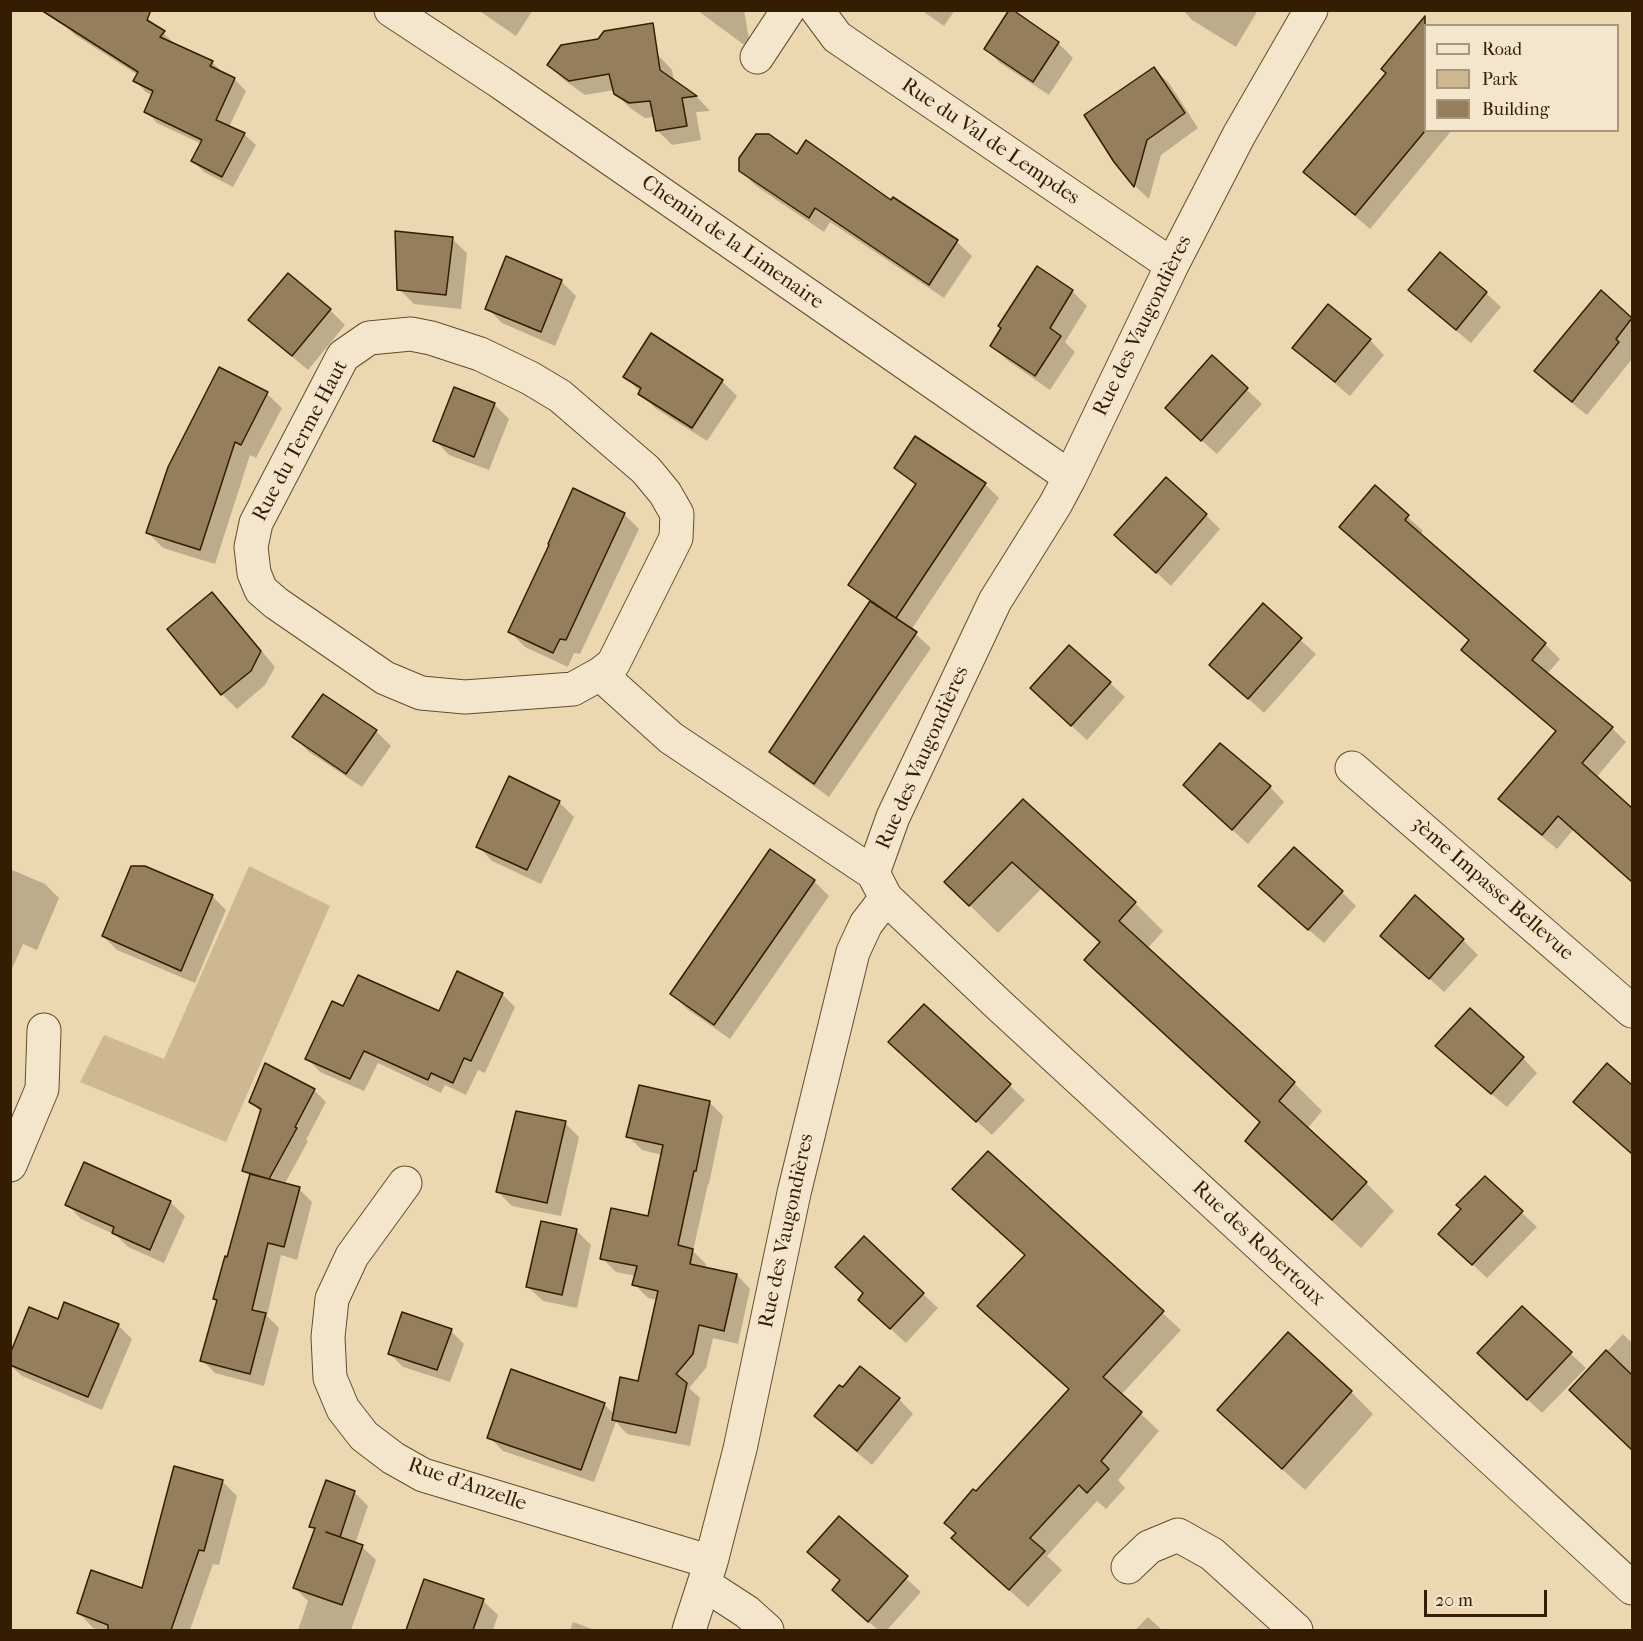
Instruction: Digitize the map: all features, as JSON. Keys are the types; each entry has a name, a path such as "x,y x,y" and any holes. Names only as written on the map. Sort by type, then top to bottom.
{"street":[{"name":"Chemin de la Limenaire","path":"391,10 500,82 1070,477"},
{"path":"757,57 788,10"},
{"name":"Rue du Val de Lempdes","path":"817,10 837,38 1172,265"},
{"name":"Rue des Vaugondières","path":"689,1630 708,1573 740,1449 794,1193 853,952 880,885 893,817 995,602 1055,506 1172,265 1239,135 1311,10"},
{"name":"Rue du Terme Haut","path":"411,334 480,354 530,378 560,396 646,470 665,493 677,514 676,538 614,664 600,674 573,689 465,697 421,693 385,678 276,603 261,590 254,573 251,547 256,523 343,356 369,338 411,334"},
{"name":"Rue des Robertoux","path":"600,674 671,738 880,885 1000,1006 1632,1588"},
{"name":"3ème Impasse Bellevue","path":"1352,768 1632,1011"},
{"path":"10,1165 42,1089 44,1030"},
{"name":"Rue d'Anzelle","path":"405,1183 352,1256 332,1299 328,1337 330,1378 343,1409 364,1436 393,1458 423,1475 708,1573 767,1630"},
{"path":"1128,1567 1149,1547 1178,1535 1212,1554 1296,1630"}],"green space":[{"path":"249,866 330,906 226,1142 80,1082 104,1035 164,1059"}],"building":[{"path":"41,10 151,10 147,20 165,31 160,37 213,61 210,66 235,78 216,120 245,133 222,177 191,161 202,140 144,112 153,91 133,81 138,72"},
{"path":"1009,10 1013,10 1059,42 1033,82 984,49"},
{"path":"1425,16 1424,132 1355,215 1303,172 1386,73 1381,69"},
{"path":"653,23 660,70 697,96 682,98 687,126 656,131 650,101 629,103 614,94 609,74 569,81 547,65 561,45 598,39 604,31"},
{"path":"1154,67 1185,113 1147,140 1134,187 1114,162 1084,115"},
{"path":"756,134 769,134 797,154 806,140 891,200 893,197 958,240 929,285 815,208 809,218 739,171 739,158"},
{"path":"395,231 453,237 446,295 397,290"},
{"path":"1440,252 1487,292 1456,330 1408,290"},
{"path":"506,256 562,280 541,332 485,309"},
{"path":"1037,266 1073,290 1050,328 1061,336 1035,376 990,346 1001,328 998,326"},
{"path":"288,273 331,309 292,356 248,320"},
{"path":"1601,290 1632,318 1616,339 1619,342 1572,402 1534,371"},
{"path":"1328,304 1371,339 1335,382 1292,348"},
{"path":"651,333 723,380 692,428 638,394 641,388 623,377"},
{"path":"1212,355 1248,388 1201,441 1165,408"},
{"path":"219,367 268,392 241,445 235,442 200,550 146,533 168,467"},
{"path":"454,387 495,403 474,457 433,441"},
{"path":"915,436 986,483 896,618 848,585 916,484 894,468"},
{"path":"1166,477 1207,514 1156,573 1114,535"},
{"path":"1375,485 1409,515 1405,520 1546,643 1532,660 1613,727 1582,763 1632,808 1632,882 1558,816 1542,835 1498,799 1556,731 1461,650 1469,640 1339,527"},
{"path":"573,488 625,513 566,640 560,639 553,653 508,632"},
{"path":"212,592 261,651 251,671 221,695 167,629"},
{"path":"870,601 917,632 814,784 769,752"},
{"path":"1263,603 1302,638 1248,699 1209,665"},
{"path":"1069,645 1111,682 1071,726 1030,688"},
{"path":"323,694 377,730 346,774 292,737"},
{"path":"1220,743 1271,786 1232,830 1183,785"},
{"path":"509,776 560,801 527,870 476,847"},
{"path":"1023,799 1136,902 1119,921 1295,1082 1279,1101 1367,1182 1332,1220 1245,1141 1260,1122 1084,960 1100,942 1012,862 969,906 944,882"},
{"path":"1294,847 1343,891 1308,930 1258,886"},
{"path":"770,849 815,880 714,1025 670,994"},
{"path":"131,866 145,866 213,895 181,971 102,936"},
{"path":"1415,895 1464,939 1429,979 1380,936"},
{"path":"457,971 503,993 471,1061 464,1058 453,1083 431,1073 428,1080 364,1051 350,1079 305,1059 332,1001 343,1006 358,975 439,1011"},
{"path":"924,1004 1011,1084 976,1122 888,1042"},
{"path":"1470,1008 1524,1057 1491,1094 1435,1046"},
{"path":"265,1063 315,1089 269,1179 242,1171 261,1109 249,1102"},
{"path":"1607,1063 1632,1085 1632,1154 1573,1102"},
{"path":"639,1085 710,1101 678,1245 693,1249 690,1264 737,1274 724,1331 699,1325 693,1354 676,1374 687,1383 676,1433 612,1420 620,1377 638,1381 658,1291 632,1285 637,1266 600,1259 611,1208 648,1216 663,1145 626,1137"},
{"path":"516,1111 566,1121 547,1203 496,1192"},
{"path":"988,1151 1164,1311 1103,1377 1142,1412 1101,1461 1109,1469 1087,1493 1079,1485 1030,1538 1045,1551 1009,1590 951,1538 956,1533 944,1523 973,1489 976,1491 1069,1389 977,1306 1025,1255 952,1189"},
{"path":"84,1162 171,1201 150,1250 112,1233 114,1227 65,1205"},
{"path":"250,1174 300,1187 284,1247 268,1243 252,1310 266,1313 250,1374 200,1361 217,1300 213,1299"},
{"path":"1485,1176 1523,1211 1472,1265 1438,1234 1461,1209 1456,1205"},
{"path":"541,1221 577,1229 562,1295 526,1287"},
{"path":"864,1236 924,1293 890,1329 858,1300 863,1293 835,1267"},
{"path":"64,1302 119,1324 88,1397 10,1365 10,1354 29,1307 58,1319"},
{"path":"1522,1306 1572,1352 1527,1400 1477,1353"},
{"path":"402,1312 452,1329 437,1370 388,1354"},
{"path":"1288,1332 1352,1391 1282,1469 1217,1410"},
{"path":"1606,1350 1632,1375 1632,1450 1569,1390"},
{"path":"860,1366 900,1398 857,1451 814,1416 839,1385 843,1387"},
{"path":"511,1369 605,1403 581,1470 487,1438"},
{"path":"174,1466 223,1480 204,1551 199,1550 171,1630 108,1630 108,1625 77,1613 91,1570 142,1588"},
{"path":"326,1480 355,1491 340,1537 363,1545 342,1605 293,1588 315,1528 309,1527"},
{"path":"839,1516 908,1576 868,1622 832,1590 840,1580 807,1552"},
{"path":"424,1579 484,1599 473,1630 406,1630"}]}
